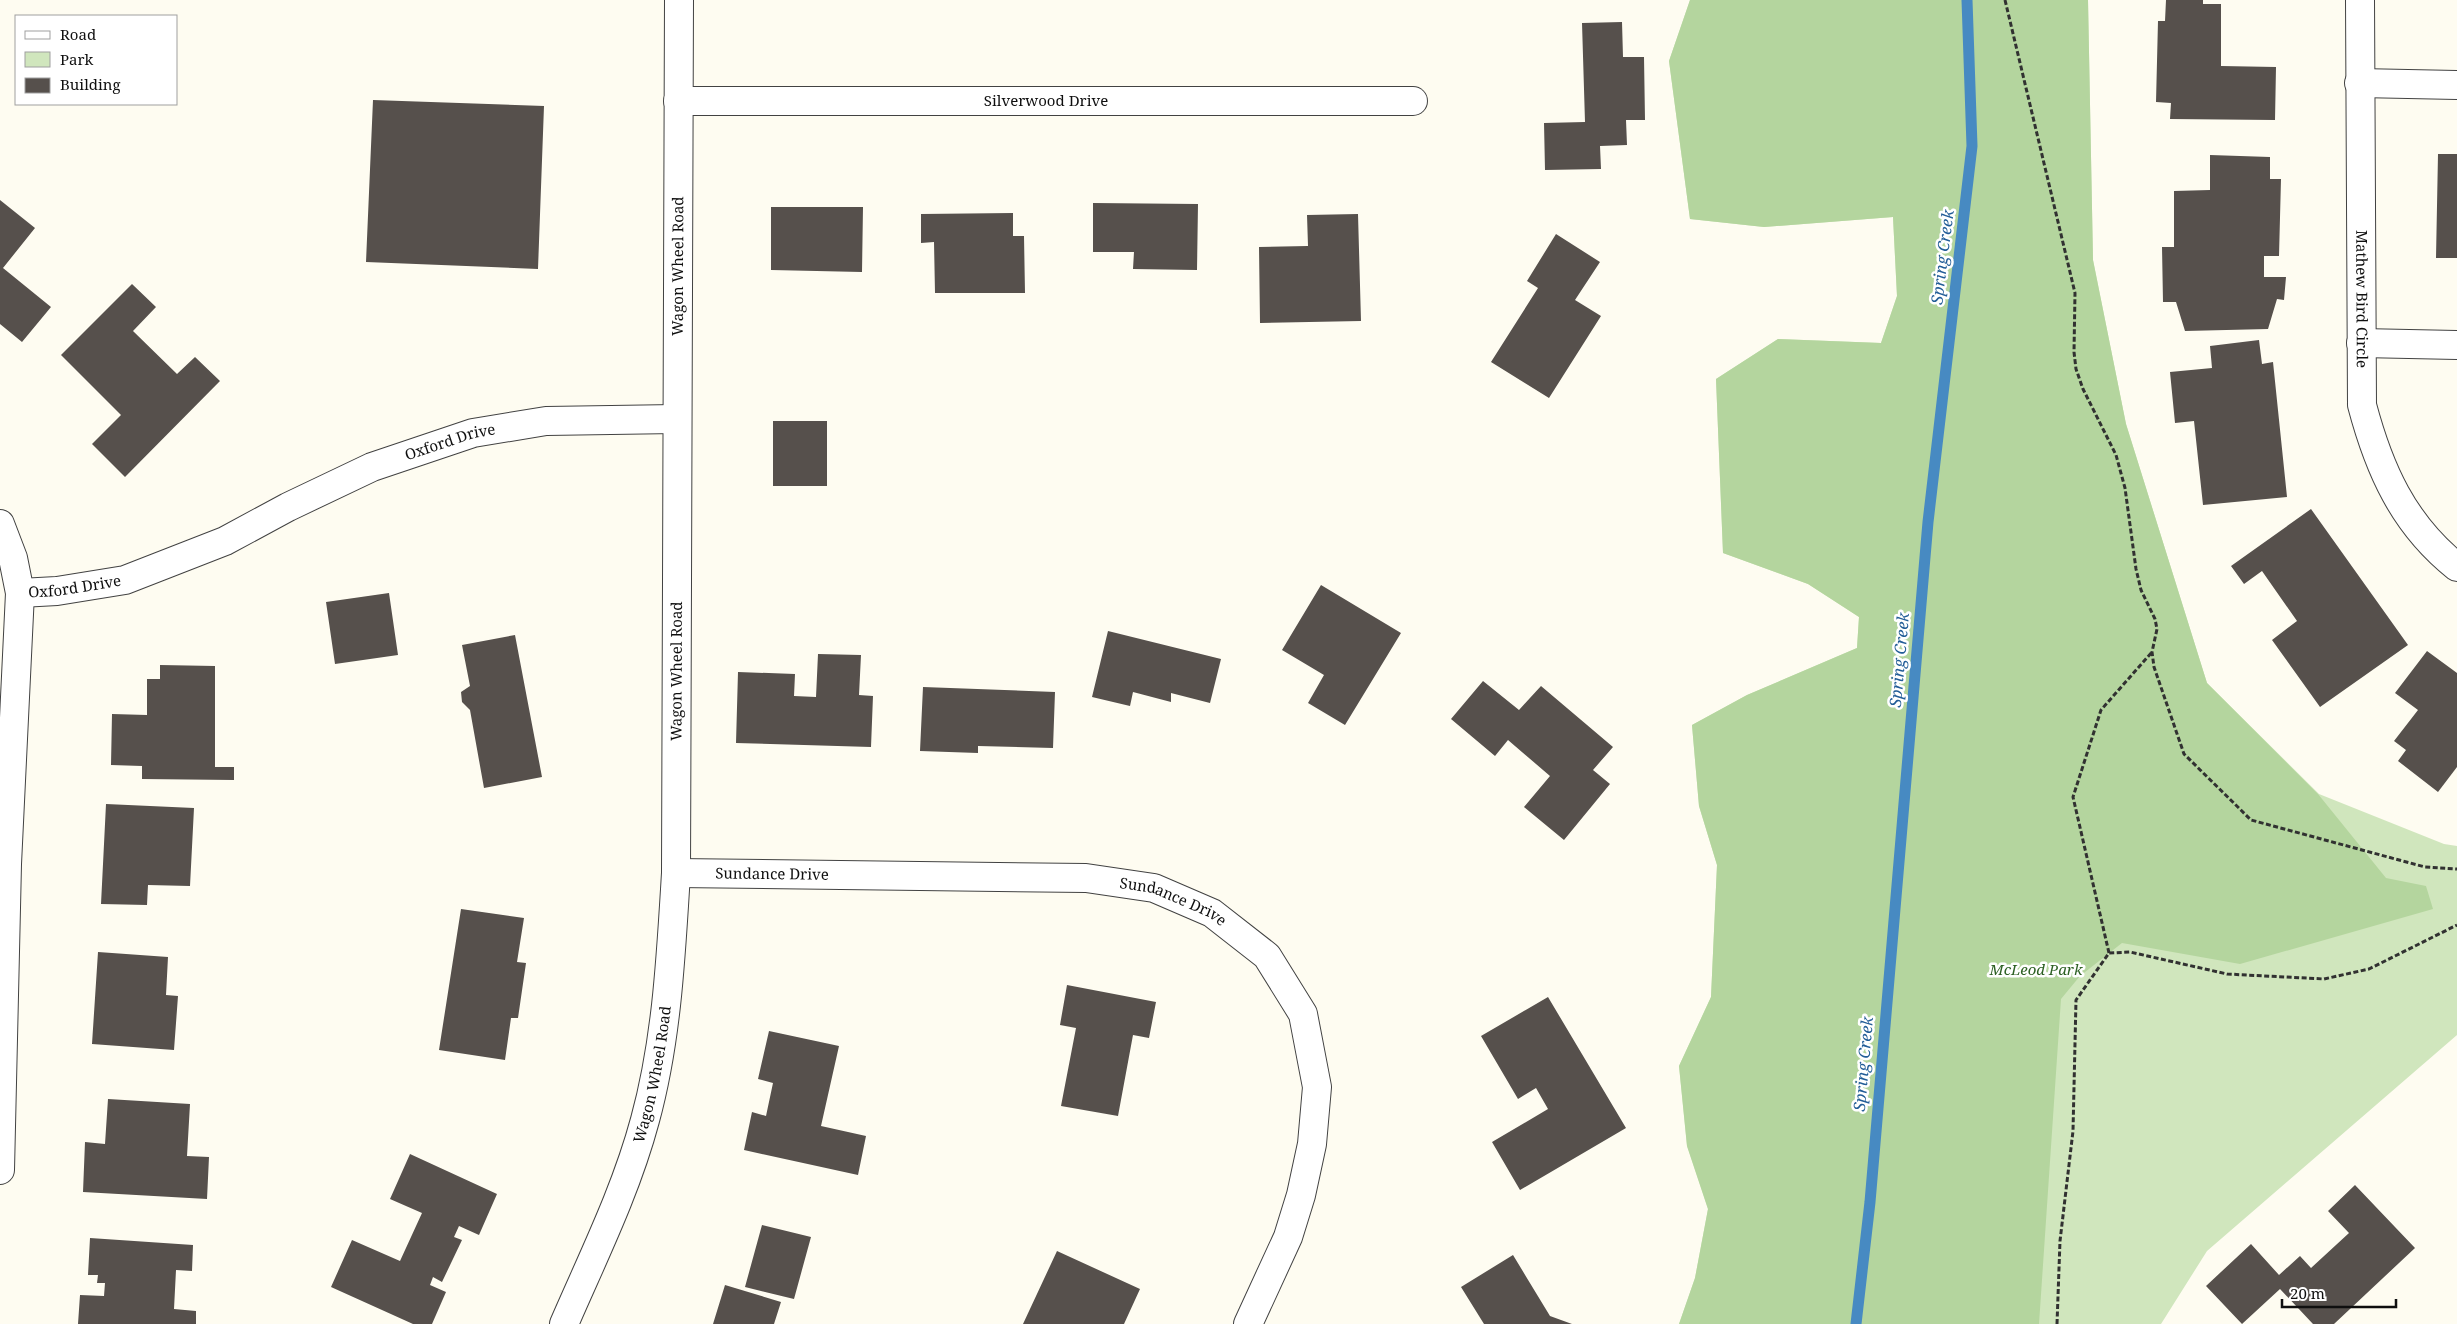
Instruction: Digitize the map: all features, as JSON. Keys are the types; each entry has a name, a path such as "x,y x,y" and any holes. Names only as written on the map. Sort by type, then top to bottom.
{"street":[{"name":"Wagon Wheel Road","path":"564,1324 617,1202 645,1121 656,1073 670,965 676,872 676,419 679,0"},
{"name":"Mathew Bird Circle","path":"2360,0 2362,405 2373,445 2391,489 2413,522 2438,552 2457,567"},
{"path":"2359,83 2457,85"},
{"name":"Silverwood Drive","path":"678,102 1413,102"},
{"path":"2361,343 2457,345"},
{"name":"Oxford Drive","path":"0,1170 7,864 20,593 57,591 125,580 225,541 288,507 372,467 473,433 546,421 676,419"},
{"path":"0,524 14,558 20,593"},
{"name":"Sundance Drive","path":"676,872 1086,878 1154,888 1212,913 1267,956 1303,1014 1317,1086 1312,1144 1301,1195 1288,1237 1248,1324"}],"path":[{"path":"2005,0 2075,293 2074,352 2076,369 2083,389 2116,455 2125,488 2136,569 2141,590 2155,619 2157,629 2152,652 2154,667 2184,754 2251,820 2425,867 2457,868"},
{"path":"2057,1324 2060,1241 2073,1131 2076,1000 2109,953 2072,797 2101,710 2152,652"},
{"path":"2109,953 2130,952 2227,974 2324,979 2369,969 2457,925"}],"green space":[{"name":"McLeod Park","path":"1690,0 2088,0 2093,260 2126,424 2207,683 2319,794 2444,844 2457,846 2457,1035 2207,1251 2161,1324 1679,1324 1695,1278 1708,1209 1687,1146 1679,1066 1711,997 1717,865 1699,806 1692,725 1747,695 1857,648 1859,617 1808,584 1723,553 1716,379 1778,339 1881,343 1897,296 1893,217 1764,227 1690,219 1669,61"},
{"name":"McLeod Park","path":"1690,0 2088,0 2093,260 2126,424 2207,683 2318,794 2386,878 2426,886 2433,909 2240,964 2122,943 2080,976 2061,999 2039,1324 1679,1324 1695,1278 1708,1209 1687,1146 1679,1066 1711,997 1717,865 1699,806 1692,725 1747,695 1857,648 1859,617 1808,584 1723,553 1716,379 1778,339 1881,343 1897,296 1893,217 1764,227 1690,219 1669,61"}],"building":[{"path":"2166,0 2203,0 2203,4 2221,4 2221,66 2276,67 2275,120 2170,119 2171,103 2156,102 2158,21 2165,21"},
{"path":"1622,22 1623,57 1644,57 1645,120 1626,120 1627,145 1600,146 1601,169 1545,170 1544,123 1585,122 1582,23"},
{"path":"373,100 544,106 538,269 366,262"},
{"path":"2438,154 2457,154 2457,258 2436,258"},
{"path":"2210,155 2270,157 2270,179 2281,179 2279,256 2264,256 2264,277 2286,277 2284,300 2277,299 2268,329 2185,331 2176,302 2163,302 2162,247 2174,247 2174,191 2210,190"},
{"path":"0,200 35,228 3,268 51,307 22,342 0,324"},
{"path":"1093,203 1198,204 1197,270 1133,269 1134,252 1093,252"},
{"path":"771,207 863,207 862,272 771,270"},
{"path":"1013,213 1013,236 1024,236 1025,293 935,293 934,242 921,243 921,214"},
{"path":"1358,214 1361,321 1260,323 1259,247 1308,246 1307,215"},
{"path":"1556,234 1600,262 1575,300 1601,316 1549,398 1491,362 1538,288 1527,281"},
{"path":"132,284 156,307 133,331 177,374 195,357 220,381 125,477 92,444 121,415 61,355"},
{"path":"2259,340 2262,364 2273,362 2287,497 2203,505 2194,421 2175,423 2170,372 2212,368 2210,346"},
{"path":"773,421 827,421 827,486 773,486"},
{"path":"2311,509 2408,645 2320,707 2272,640 2297,621 2262,571 2244,584 2231,566"},
{"path":"1321,585 1401,633 1345,725 1308,703 1324,675 1282,650"},
{"path":"389,593 398,655 335,664 326,602"},
{"path":"1108,631 1221,659 1210,703 1171,693 1171,702 1133,692 1130,706 1092,697"},
{"path":"515,635 542,777 484,788 470,710 462,702 461,692 470,686 462,645"},
{"path":"2427,651 2457,673 2457,767 2438,792 2398,761 2406,750 2394,741 2418,710 2395,693"},
{"path":"818,654 861,655 859,695 873,696 871,747 736,743 738,672 795,674 794,696 816,697"},
{"path":"160,665 215,666 215,767 234,767 234,780 142,779 142,766 111,765 112,714 147,715 147,679 160,679"},
{"path":"1483,681 1519,710 1541,686 1613,747 1593,770 1610,784 1564,840 1524,807 1550,776 1508,740 1495,756 1451,719"},
{"path":"923,687 1055,692 1053,748 978,746 978,753 920,751"},
{"path":"106,804 194,808 190,886 148,885 147,905 101,904"},
{"path":"461,909 524,918 517,962 526,963 518,1018 511,1018 505,1060 439,1050"},
{"path":"98,952 168,957 166,995 178,996 174,1050 92,1044"},
{"path":"1067,985 1156,1002 1149,1038 1133,1035 1118,1116 1061,1106 1076,1028 1060,1025"},
{"path":"1548,997 1626,1128 1520,1190 1492,1142 1548,1109 1536,1088 1518,1099 1481,1036"},
{"path":"769,1031 839,1046 821,1126 866,1136 858,1175 744,1150 752,1112 766,1116 773,1083 758,1079"},
{"path":"108,1099 190,1104 187,1156 209,1157 207,1199 83,1192 85,1142 105,1144"},
{"path":"410,1154 497,1194 479,1235 459,1226 454,1237 462,1240 442,1282 433,1277 430,1285 446,1292 432,1324 413,1324 331,1287 352,1240 400,1261 422,1213 390,1199"},
{"path":"2355,1185 2415,1248 2334,1324 2313,1324 2280,1289 2242,1324 2206,1286 2251,1244 2279,1275 2300,1256 2311,1268 2349,1233 2328,1211"},
{"path":"762,1225 811,1237 794,1299 745,1287"},
{"path":"90,1238 193,1245 192,1271 176,1270 174,1309 196,1311 196,1324 78,1324 80,1295 104,1296 105,1283 97,1283 98,1275 88,1275"},
{"path":"1057,1251 1140,1289 1124,1324 1023,1324"},
{"path":"1513,1255 1550,1316 1572,1324 1484,1324 1461,1287"},
{"path":"725,1285 781,1302 774,1324 713,1324"}],"waterway":[{"name":"Spring Creek","path":"1856,1324 1870,1202 1928,522 1972,146 1967,0"}]}
